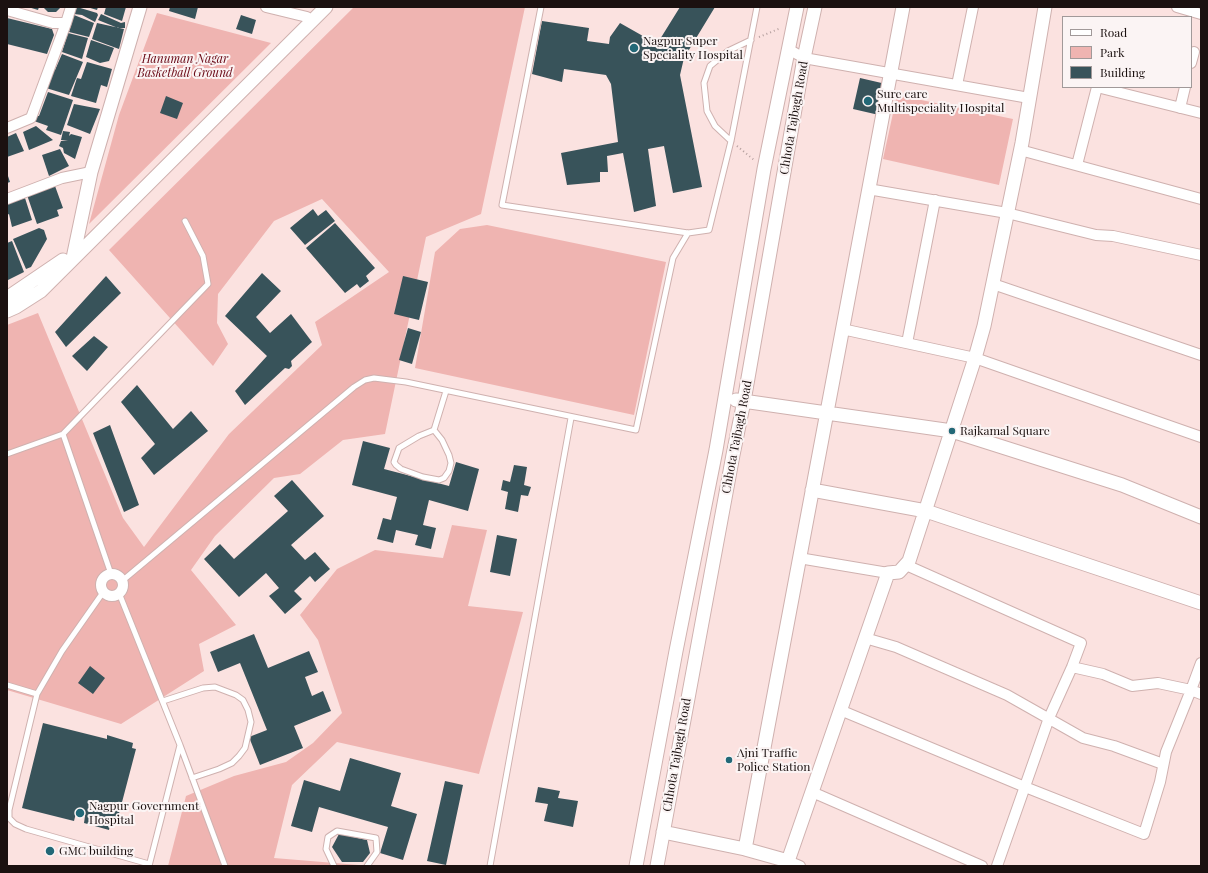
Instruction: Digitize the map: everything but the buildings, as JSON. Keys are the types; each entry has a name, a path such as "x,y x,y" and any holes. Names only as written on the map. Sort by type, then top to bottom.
{"street":[{"path":"7,128 31,118 71,7"},
{"path":"74,255 91,172 140,7"},
{"path":"266,7 307,17"},
{"path":"7,311 41,291 141,180 317,7"},
{"path":"7,298 74,255 326,7"},
{"path":"636,866 725,398 764,169 797,7"},
{"name":"Chhota Tajbagh Road","path":"656,866 731,463 744,401 804,58 815,7"},
{"path":"745,849 903,7"},
{"path":"957,85 973,7"},
{"path":"799,558 888,573 899,572 910,561 984,326 1020,150 1045,7"},
{"path":"1177,7 1201,14"},
{"path":"7,10 53,23 66,23"},
{"path":"788,49 804,58 1029,98"},
{"path":"1192,60 1194,52"},
{"path":"1077,165 1097,88"},
{"path":"1101,88 1201,113"},
{"path":"1180,108 1185,88"},
{"path":"1020,150 1201,198"},
{"path":"7,199 62,178 91,172"},
{"path":"868,189 1007,212 1096,236 1113,236 1201,255"},
{"path":"907,343 935,200"},
{"path":"993,284 1201,355"},
{"path":"842,329 975,358 1201,436"},
{"path":"725,398 952,431 1122,485 1201,517"},
{"path":"812,490 926,511 1201,603"},
{"path":"906,565 1081,643 1049,718 997,866"},
{"path":"787,863 888,573"},
{"path":"111,574 118,576 122,581 123,588 119,593 113,596 104,591 102,581 111,574"},
{"path":"865,638 896,647 1007,695 1083,738 1114,746 1164,764"},
{"path":"840,710 1024,787 1144,834 1166,752 1201,663"},
{"path":"1072,667 1103,674 1132,686 1158,683 1191,690 1201,694"},
{"path":"812,792 982,866"},
{"path":"663,832 745,849 800,866"}],"lane":[{"path":"541,7 502,205 688,233 709,230 731,141 756,7"},
{"path":"731,141 715,126 707,111 704,83 710,66 728,50 751,40"},
{"path":"7,454 63,434 208,284 203,256 185,221"},
{"path":"122,581 354,387 365,380 374,378 406,382 571,418 636,430 673,258 688,233"},
{"path":"434,430 446,391"},
{"path":"490,866 571,418"},
{"path":"434,430 442,440 451,463 449,471 444,478 440,480 423,477 401,469 396,465 394,462 399,448 419,436 434,430"},
{"path":"63,434 111,574"},
{"path":"104,591 62,651 37,694 8,810 9,818 15,824 26,829 149,865 180,745"},
{"path":"119,593 163,701 225,866"},
{"path":"7,685 37,694"},
{"path":"163,701 203,688 215,687 236,695 243,700 248,710 251,722 245,748 239,756 232,763 192,778"},
{"path":"334,866 326,849 328,837 337,830 376,838 377,852 367,866"}],"path":[{"path":"751,40 794,23"},
{"path":"731,141 764,169"}],"green space":[{"path":"354,7 525,7 481,214 426,237 385,434 343,440 300,474 274,478 215,536 191,570 236,625 199,644 204,671 121,724 7,690 7,325 38,313 123,518 144,547 229,434 322,345 315,322 389,272 322,199 274,221 218,294 217,323 228,344 213,366 109,250"},
{"name":"Hanuman Nagar Basketball Ground","path":"157,13 271,43 89,224 119,115"},
{"path":"897,95 1013,119 999,185 883,159"},
{"path":"487,225 666,262 634,415 415,368 435,252 460,229"},
{"path":"452,525 487,530 468,606 523,612 479,774 337,742 292,785 274,858 371,866 168,866 186,796 234,776 286,762 313,743 342,713 318,640 300,615 337,569 375,550 443,558"}],"place":[{"name":"Nagpur Super Speciality Hospital","path":"634,48"},
{"name":"Sure care Multispeciality Hospital","path":"868,101"},
{"name":"Rajkamal Square","path":"952,431"},
{"name":"Ajni Traffic Police Station","path":"729,760"},
{"name":"Nagpur Government Hospital","path":"80,813"},
{"name":"GMC building","path":"50,851"}]}
